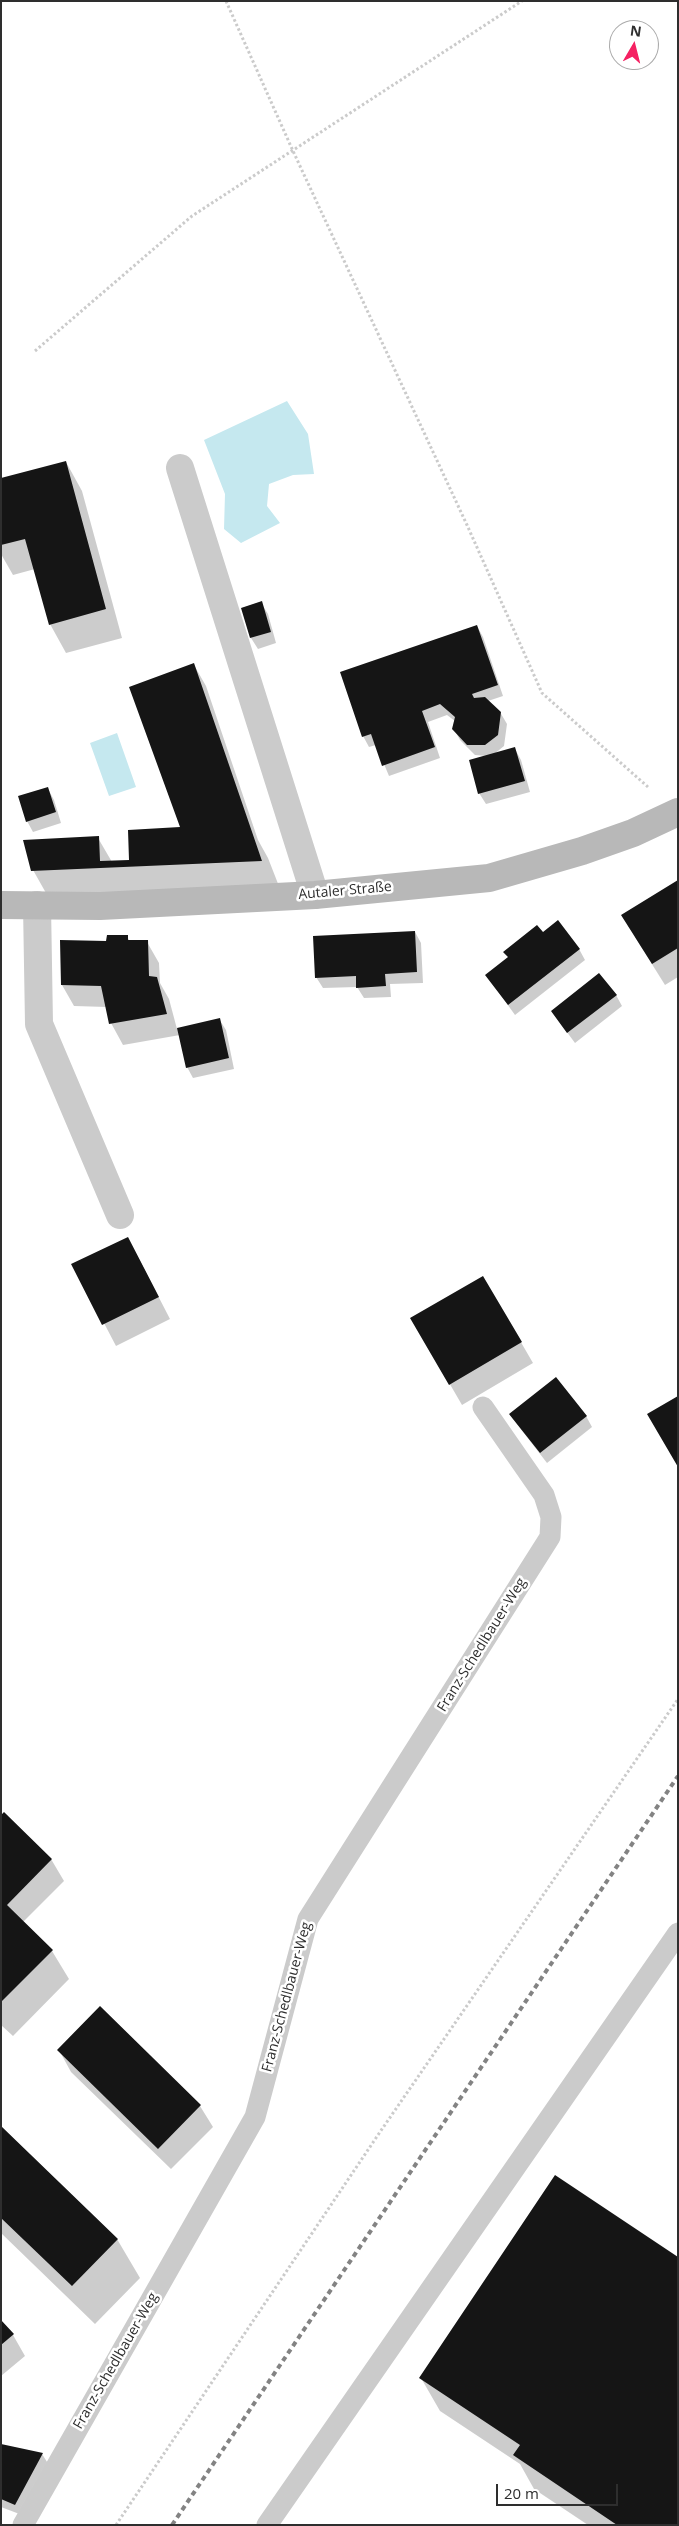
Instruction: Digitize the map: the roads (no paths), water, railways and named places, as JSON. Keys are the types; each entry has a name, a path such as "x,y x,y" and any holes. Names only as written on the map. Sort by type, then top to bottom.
{"main road":[{"name":"Autaler Straße","path":"1,905 100,906 314,895 489,878 608,842 678,812"}],"street":[{"path":"180,468 314,895"},
{"path":"37,906 39,1024 120,1215"}],"lane":[{"name":"Franz-Schedlbauer-Weg","path":"23,2525 255,2117 308,1919 550,1537 551,1517 544,1495 483,1407"},
{"path":"267,2525 678,1933"}],"water":[{"path":"287,401 308,434 314,474 293,475 269,484 267,506 280,523 241,543 224,529 225,494 204,440"},
{"path":"117,733 136,787 109,796 90,743"}],"railway":[{"path":"172,2525 678,1776"}]}
